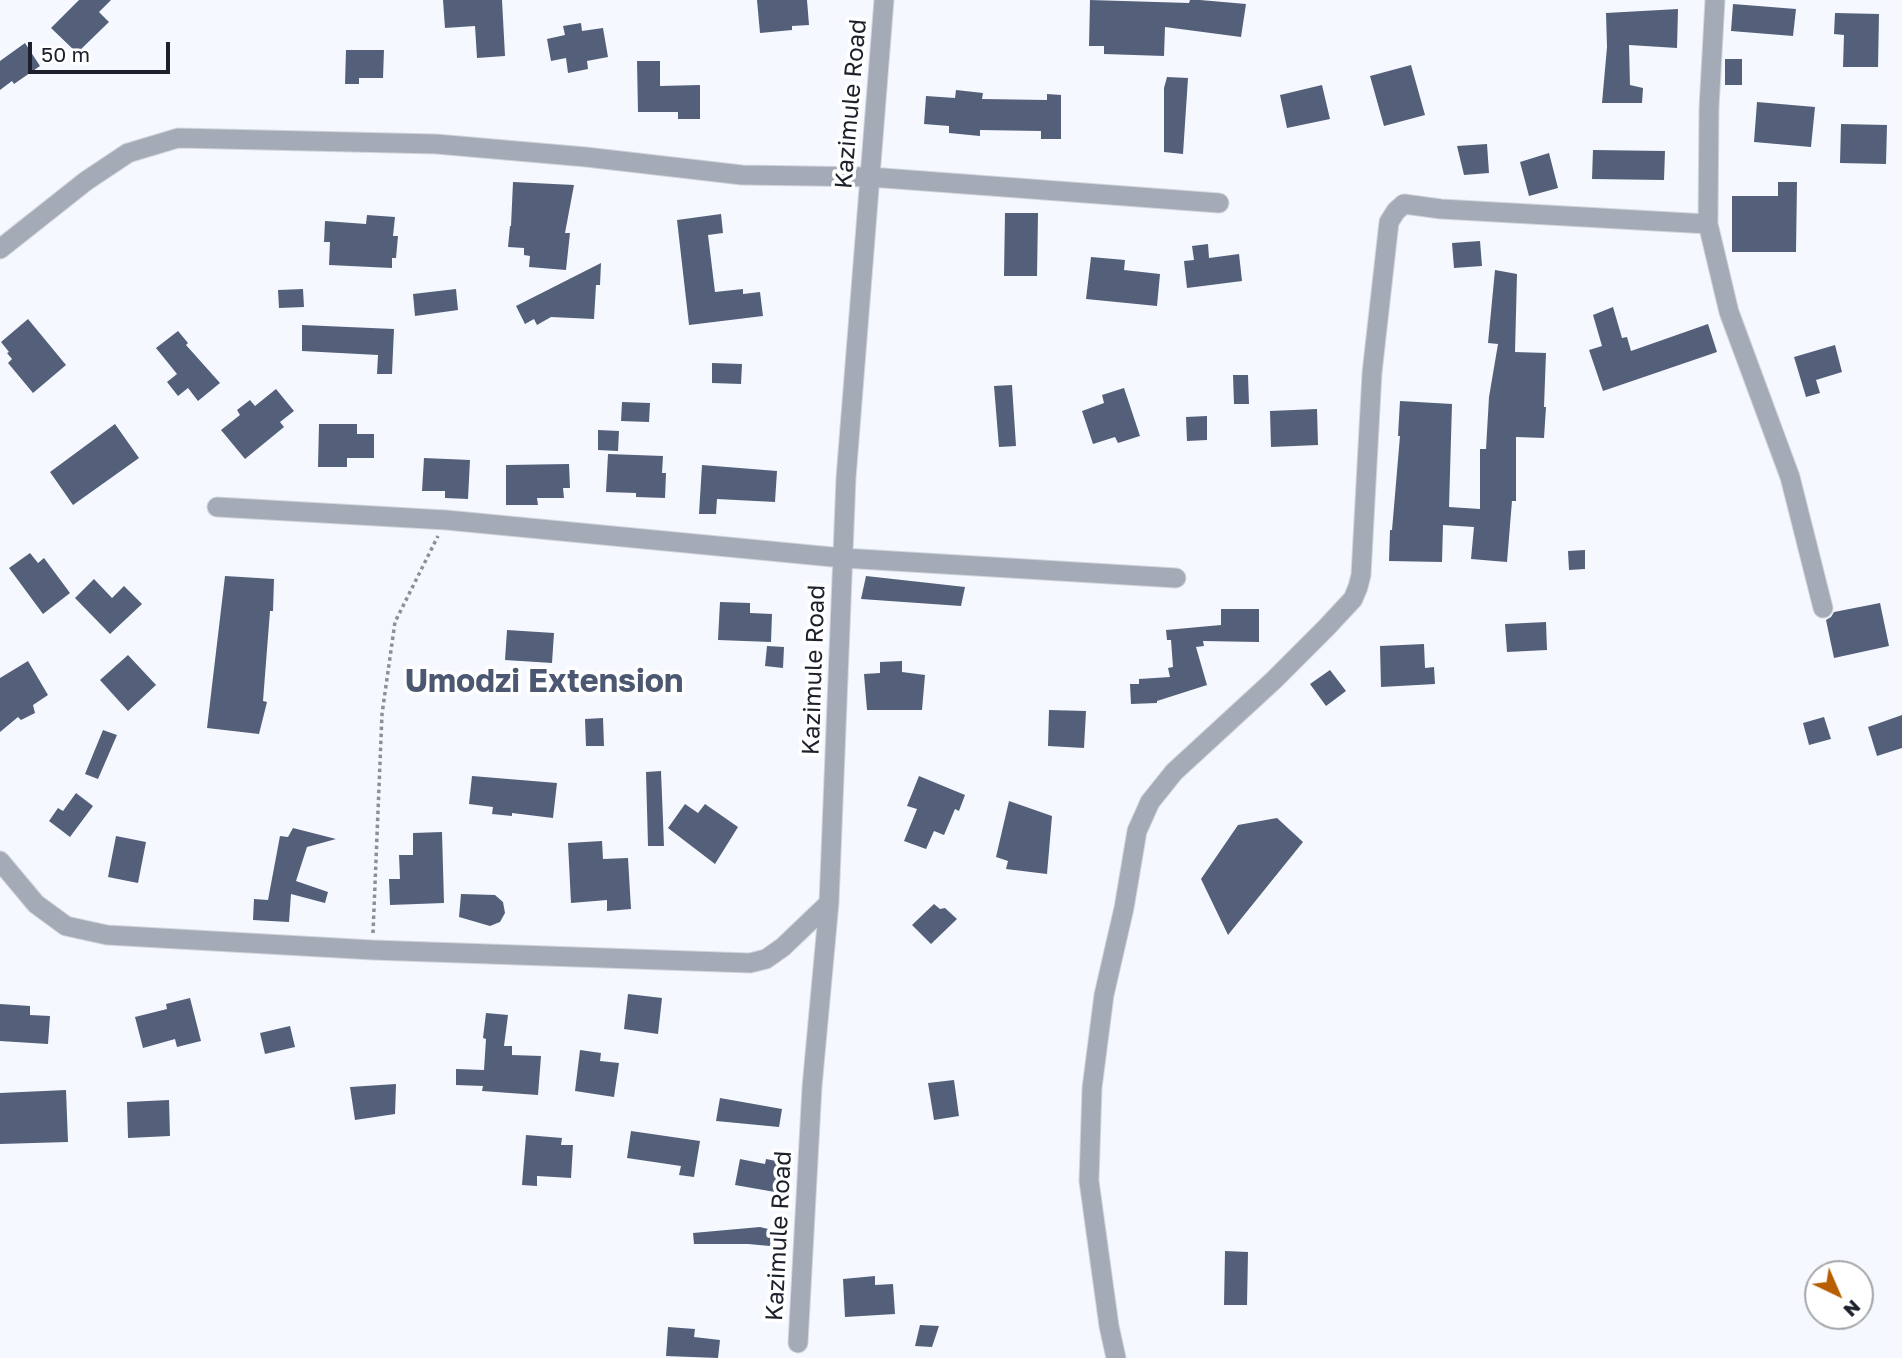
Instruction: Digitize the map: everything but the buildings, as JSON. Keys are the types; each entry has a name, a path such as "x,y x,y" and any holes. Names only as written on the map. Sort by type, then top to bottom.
{"street":[{"name":"Kazimule Road","path":"798,1343 812,1087 829,903 846,478 884,0"},
{"path":"1714,0 1709,108 1708,224 1729,312 1790,477 1824,608"},
{"path":"0,249 86,181 128,153 178,138 436,144 586,157 742,175 870,177 1219,203"},
{"path":"1116,1358 1089,1181 1092,1088 1104,995 1124,908 1137,831 1150,802 1174,772 1274,680 1353,599 1361,575 1372,373 1390,222 1404,204 1441,209 1708,224"},
{"path":"218,507 446,520 843,558 1177,578"},
{"path":"0,861 36,904 66,926 107,935 373,950 750,963 766,960 829,903"}],"path":[{"path":"373,950 382,715 395,622 446,520"}],"district":[{"name":"Umodzi Extension","path":"544,682"}]}
